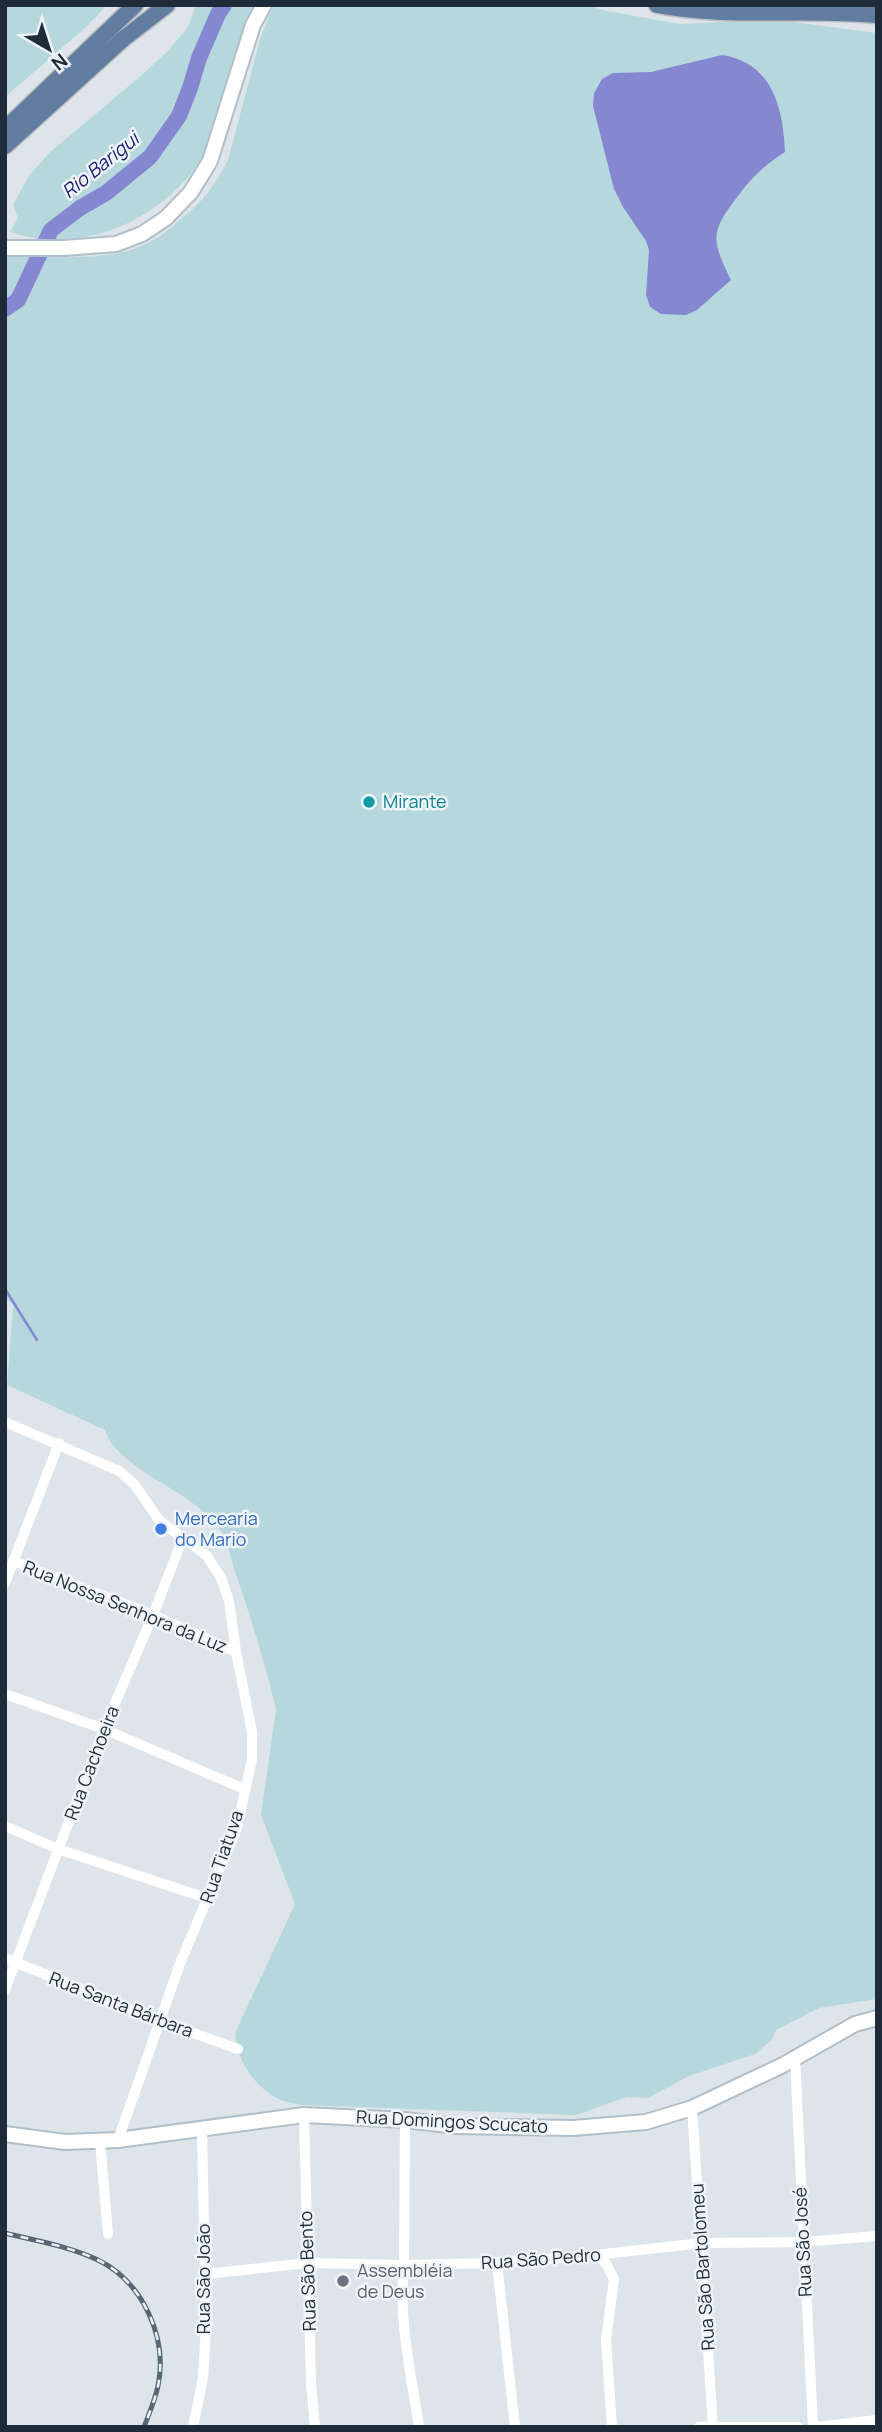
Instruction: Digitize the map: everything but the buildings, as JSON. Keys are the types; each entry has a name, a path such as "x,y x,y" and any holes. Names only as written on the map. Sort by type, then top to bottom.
{"main road":[{"path":"5,129 135,5"},
{"path":"5,146 106,54 167,5"},
{"path":"5,248 64,248 116,244 142,234 166,218 191,192 210,161 253,25 264,5"},
{"path":"657,5 700,11 838,12 877,15"},
{"name":"Rua Domingos Scucato","path":"5,2134 65,2142 118,2140 304,2115 405,2120 457,2126 573,2128 646,2122 692,2108 795,2058 855,2024 877,2018"}],"street":[{"name":"Rua Tiatuva","path":"5,1422 119,1471 134,1484 159,1520 206,1556 221,1578 229,1601 252,1732 253,1759 237,1828 181,1961 118,2140"},
{"path":"5,1583 59,1443"},
{"name":"Rua Cachoeira","path":"5,1990 104,1729 183,1538"},
{"name":"Rua Nossa Senhora da Luz","path":"13,1561 153,1615 236,1652"},
{"path":"5,1694 104,1729 244,1789"},
{"path":"5,1826 58,1849 209,1899"},
{"name":"Rua Santa Bárbara","path":"5,1958 160,2021 238,2049"},
{"name":"Rua São José","path":"795,2058 814,2427"},
{"name":"Rua São Bartolomeu","path":"692,2108 713,2426"},
{"name":"Rua São Bento","path":"304,2115 311,2383 315,2427"},
{"path":"405,2120 404,2265 401,2288 419,2427"},
{"name":"Rua São João","path":"193,2427 202,2378 206,2326 202,2130"},
{"path":"100,2141 108,2234"},
{"name":"Rua São Pedro","path":"206,2274 308,2263 497,2263 702,2243 803,2242 877,2236"},
{"path":"598,2255 614,2279 606,2340 612,2427"},
{"path":"497,2263 515,2427"},
{"path":"814,2427 877,2420"},
{"path":"699,2427 798,2427"}],"shaded area":[{"path":"5,5 107,5 86,27 5,97"},
{"path":"196,5 252,5 209,145 182,184 144,214 100,234 52,240 10,232 18,218 13,205 28,177 48,154 167,52 188,27"},
{"path":"274,5 587,5 680,24 793,22 877,33 877,1999 819,2008 776,2030 772,2040 755,2054 689,2076 648,2098 627,2097 576,2115 301,2105 279,2099 254,2079 238,2051 236,2031 295,1904 261,1815 276,1709 227,1545 221,1531 209,1517 125,1457 105,1430 7,1385 13,1305 5,1297 5,257 93,256 127,251 157,238 196,206 214,185 228,160 261,36"}],"water":[{"path":"722,55 753,67 772,90 778,104 785,152 748,183 718,228 717,245 731,280 697,310 686,315 661,314 650,307 646,295 649,250 614,189 593,106 594,93 602,79 613,73 651,72"}],"waterway":[{"name":"Rio Barigui","path":"5,309 18,300 51,230 106,193 150,157 179,116 199,58 224,5"},
{"path":"5,1289 37,1340"}],"railway":[{"path":"5,2233 64,2247 98,2260 128,2282 139,2297 149,2313 155,2331 160,2368 157,2391 144,2427"}],"place":[{"name":"Mirante","path":"369,802"},
{"name":"Mercearia do Mario","path":"161,1529"},
{"name":"Assembléia de Deus","path":"343,2281"}]}
